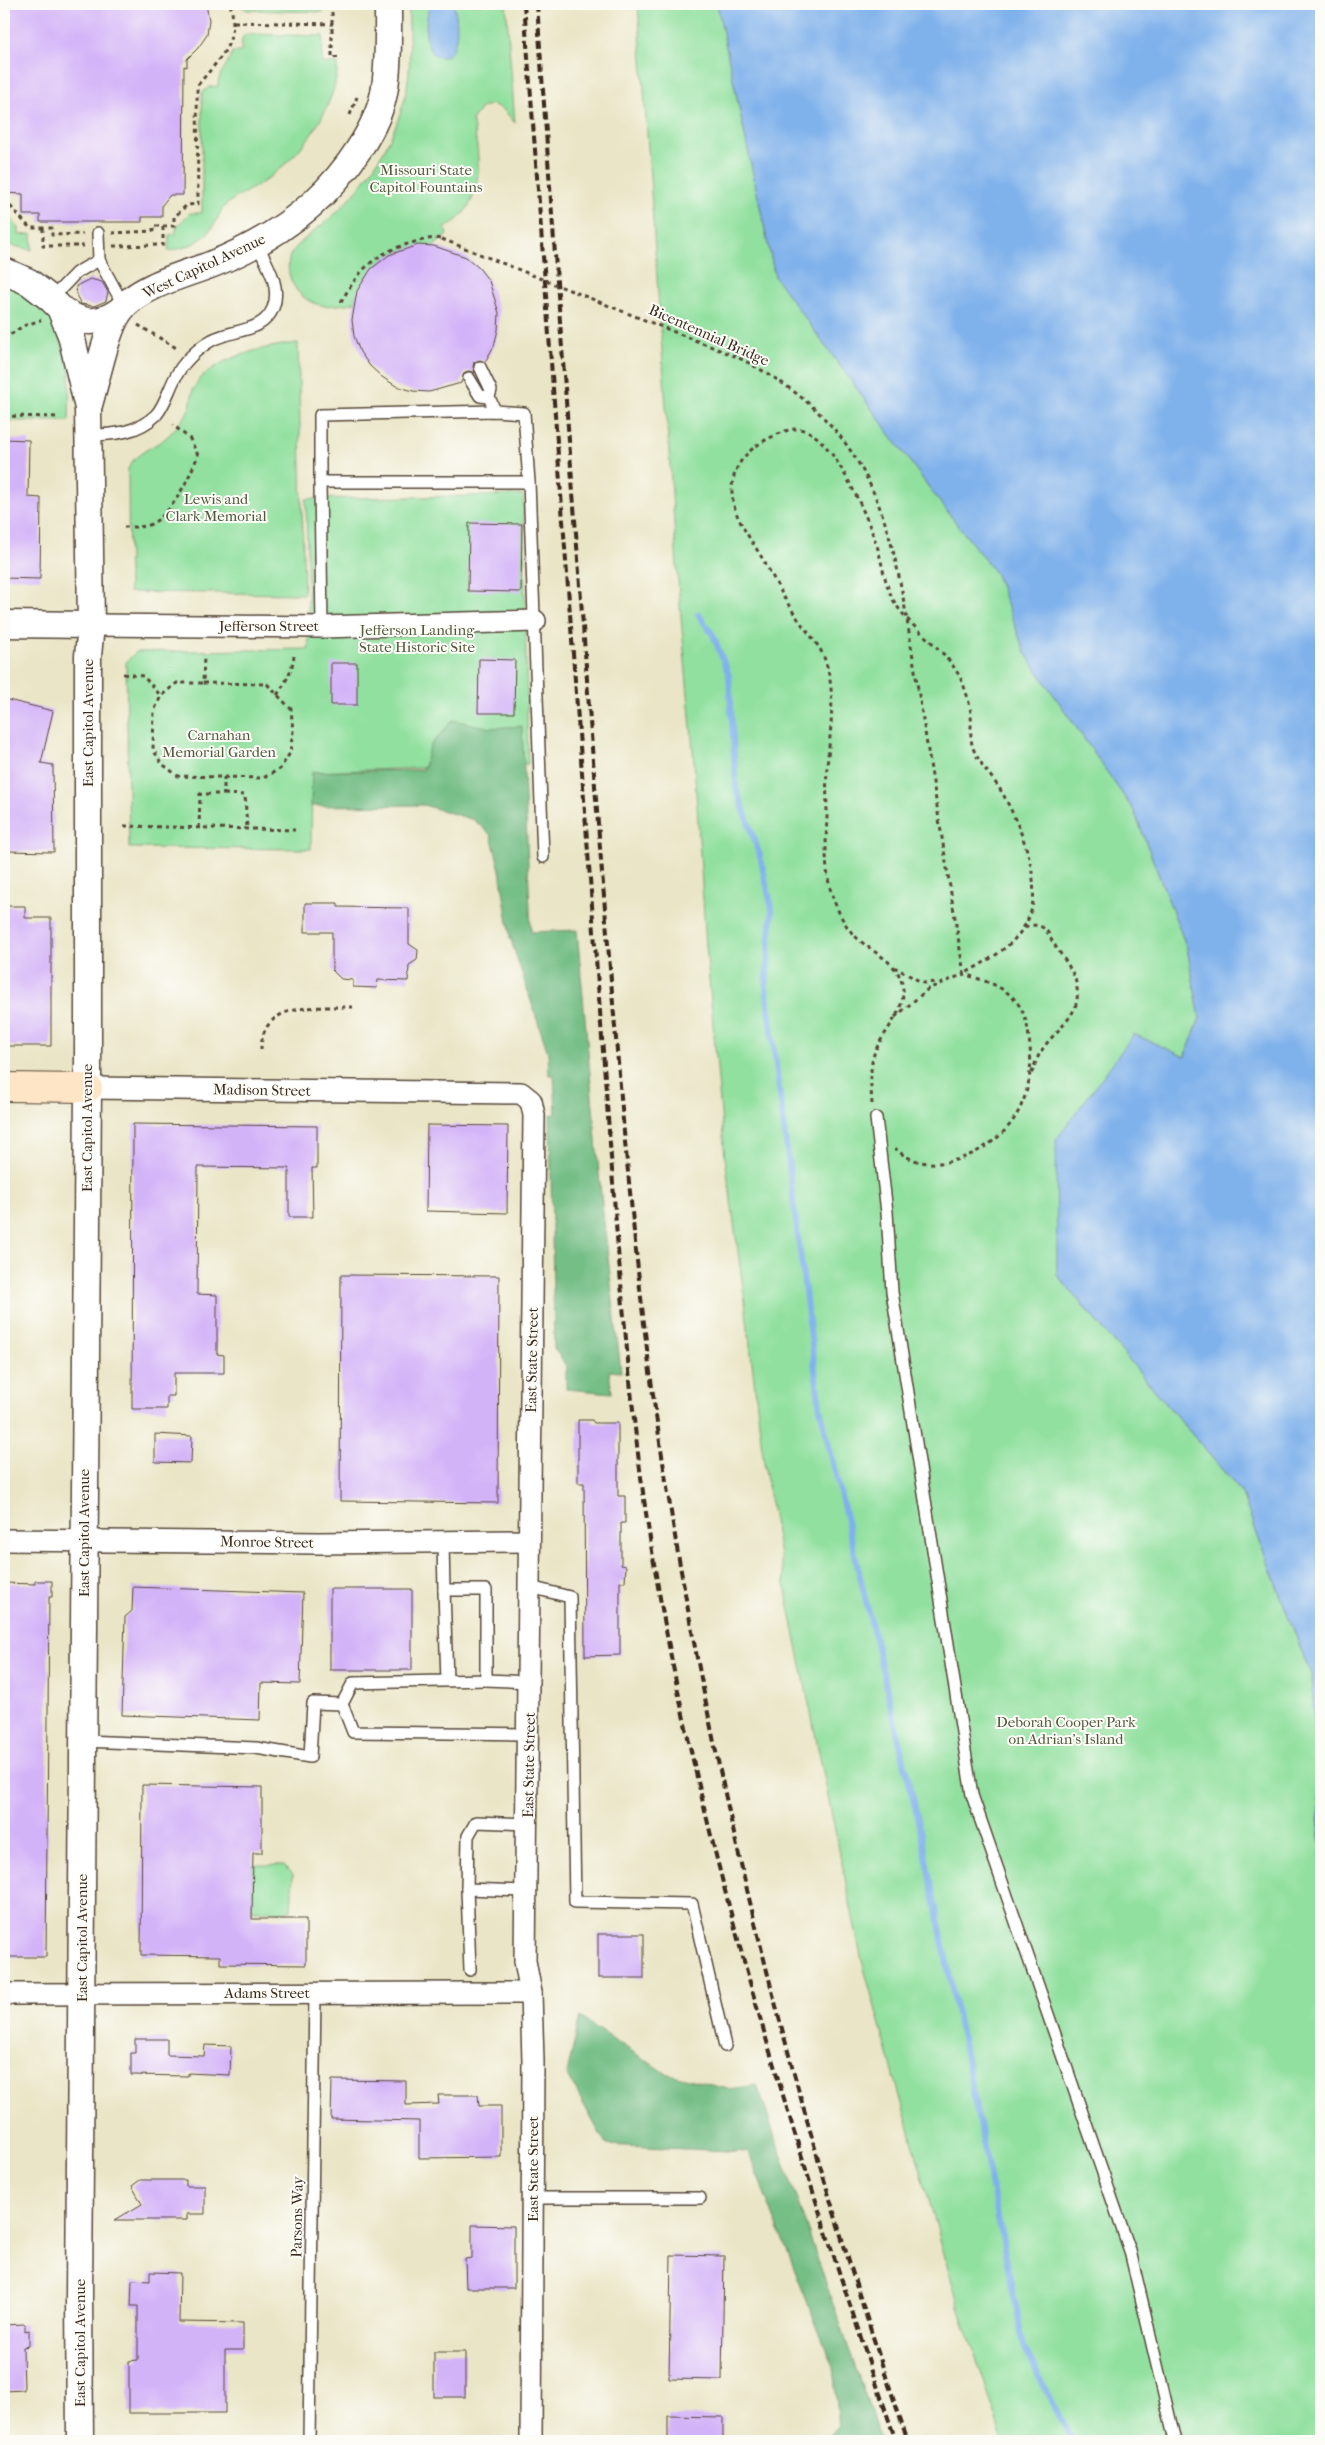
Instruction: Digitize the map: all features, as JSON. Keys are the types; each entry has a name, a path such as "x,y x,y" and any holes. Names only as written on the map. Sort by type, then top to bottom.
{"main road":[{"name":"Madison Street","path":"4,1088 88,1088"}],"street":[{"name":"West Capitol Avenue","path":"51,309 77,320 87,322 105,320 126,314 163,281 209,265 257,244 282,229 320,199 335,183 364,142 381,104 385,88 388,4"},
{"path":"4,271 29,282 71,336 88,408 91,625"},
{"path":"88,408 112,324 126,314"},
{"name":"Jefferson Street","path":"4,624 322,627 535,621"},
{"name":"East Capitol Avenue","path":"80,2441 79,2295 88,1088 88,656 91,625"},
{"name":"Madison Street","path":"88,1088 520,1093"},
{"name":"East State Street","path":"520,1093 531,1101 534,1115 530,1734 525,1961 531,1993 533,2061 531,2441"},
{"name":"Monroe Street","path":"4,1540 318,1543 530,1541"},
{"name":"Adams Street","path":"4,1994 82,1992 531,1993"}],"lane":[{"path":"98,233 99,260 126,314"},
{"path":"89,435 131,430 150,420 162,406 176,375 199,349 224,335 250,329 267,318 273,309 277,290 257,244"},
{"path":"51,309 76,273 99,260"},
{"path":"480,367 491,390 489,397 496,411"},
{"path":"469,378 480,396 489,397"},
{"path":"322,627 320,415 496,411 524,413 535,621 543,858"},
{"path":"320,482 529,482"},
{"path":"876,1118 887,1212 892,1292 972,1795 1130,2251 1175,2441"},
{"path":"443,1542 447,1681"},
{"path":"530,1587 570,1596 575,1902 692,1904 725,2046"},
{"path":"444,1590 486,1590 486,1680"},
{"path":"342,1704 354,1683 486,1680 530,1682"},
{"path":"84,1740 122,1740 256,1748 310,1757 313,1704 342,1704"},
{"path":"342,1704 354,1732 530,1734"},
{"path":"470,1970 467,1889 468,1836 476,1822 528,1824"},
{"path":"467,1889 528,1891"},
{"name":"Parsons Way","path":"309,2441 315,1993"},
{"path":"533,2198 700,2198"}],"path":[{"path":"174,226 174,217 187,204 198,204 197,86 223,55 232,38 234,22 230,4"},
{"path":"332,4 332,58 339,57"},
{"path":"234,22 333,24"},
{"path":"348,119 359,91"},
{"path":"117,246 163,245 163,226"},
{"path":"43,228 43,246 83,246"},
{"name":"Bicentennial Bridge","path":"341,302 361,270 376,258 410,243 431,238 442,239 737,357 778,380 813,408 847,445 860,466 881,507 899,571 964,974"},
{"path":"4,339 51,309"},
{"path":"126,314 179,350"},
{"path":"4,416 60,417"},
{"path":"124,527 152,524 168,509 190,477 198,455 190,439 173,425"},
{"path":"799,428 807,430 816,437 839,465 854,489 870,527 886,585 895,602 916,630 946,658 962,682 971,711 970,738 974,751 1005,797 1028,854 1034,878 1032,903 1026,924 989,960 964,974 935,983 923,983 908,976 856,937 839,913 831,893 825,861 827,771 832,697 824,656 776,586 735,512 732,493 739,462 753,447 788,430 799,428"},
{"path":"203,683 204,656"},
{"path":"277,694 287,680 294,656"},
{"path":"123,674 143,676 161,696"},
{"path":"178,683 267,684 277,694 291,709 293,732 290,753 280,769 263,778 178,776 161,763 153,749 154,711 161,696 178,683"},
{"path":"224,777 224,794"},
{"path":"199,828 200,794 245,794 247,829"},
{"path":"124,826 295,830"},
{"path":"892,965 901,978 903,995 895,1017 884,1035 872,1064 872,1103 876,1118 885,1138 901,1154 925,1163 950,1163 973,1154 997,1137 1014,1120 1023,1102 1040,1051 1071,1018 1078,988 1072,972 1048,933 1040,925 1030,925 1020,931"},
{"path":"964,974 1008,993 1019,1004 1025,1016 1032,1056 1030,1078"},
{"path":"895,1017 928,989 947,980"},
{"path":"262,1050 266,1026 284,1013 296,1008 353,1008"}],"green space":[{"path":"242,4 323,4 323,12 247,10 242,7"},
{"name":"Missouri State Capitol Fountains","path":"409,4 506,4 515,123 504,110 492,104 481,108 472,120 478,166 474,194 468,207 458,219 445,228 447,235 434,246 406,249 394,253 383,260 366,278 359,289 354,303 333,306 320,305 306,299 295,288 289,274 289,259 297,247 335,214 352,196 373,168 391,137 398,121 407,87 410,56"},
{"name":"Deborah Cooper Park on Adrian's Island","path":"638,4 717,4 775,277 936,497 996,574 1025,653 1134,811 1187,948 1200,1018 1185,1057 1133,1034 1057,1275 1241,1492 1312,1678 1321,1854 1321,2441 1004,2441 959,2307 862,1961 788,1602 763,1457 745,1302 725,1158 706,946 694,761 679,595"},
{"path":"246,34 323,36 322,63 338,64 331,98 315,129 304,144 280,169 227,204 211,229 201,239 189,246 168,251 169,235 176,234 176,227 190,213 202,213 202,93 209,87 218,86 218,81 232,52 241,52 242,38"},
{"path":"4,213 19,228 19,235 32,234 32,250 4,244"},
{"path":"4,283 33,298 54,320 70,369 69,421 4,421"},
{"name":"Lewis and Clark Memorial","path":"298,343 304,594 129,592 128,469 136,457 160,442 178,425 189,409 193,390 200,379 211,370 224,362 255,351"},
{"name":"Jefferson Landing State Historic Site","path":"523,495 528,764 312,772 311,849 129,848 126,662 136,652 309,649 306,499"},
{"path":"453,720 491,728 522,726 531,932 577,930 601,1195 621,1372 609,1371 612,1393 566,1389 566,1366 554,1348 550,1115 556,1114 554,1075 549,1075 548,1053 510,937 500,870 491,835 474,820 424,805 311,806 312,772 423,770 430,746"},
{"path":"253,1865 284,1865 293,1874 291,1911 252,1911"},
{"path":"580,2017 665,2073 728,2089 757,2085 881,2441 826,2441 839,2426 833,2367 748,2152 606,2145 567,2074"}],"water":[{"path":"430,4 453,4 455,10 457,26 455,44 447,56 435,55 427,43 426,26"},
{"path":"717,4 1321,4 1321,1854 1312,1678 1241,1492 1057,1275 1056,1140 1134,1034 1185,1057 1200,1018 1187,948 1134,811 1025,653 996,574 936,497 775,277"}],"building":[{"path":"4,4 206,4 209,20 207,35 187,59 187,67 184,66 183,195 170,195 162,205 162,217 142,217 142,222 40,222 40,215 23,215 23,194 4,193"},
{"path":"418,245 434,246 466,257 479,268 489,281 499,313 498,330 494,346 485,362 480,360 474,362 475,373 465,372 461,383 429,392 413,391 396,386 370,366 360,352 354,336 352,320 357,291 371,269 389,255"},
{"path":"90,279 102,282 108,292 106,301 94,306 81,304 77,297 76,286"},
{"path":"4,439 29,440 28,497 41,498 40,579 4,578"},
{"path":"469,523 522,524 521,592 468,591"},
{"path":"479,659 515,660 514,713 478,713"},
{"path":"331,663 357,663 357,705 331,705"},
{"path":"4,699 53,711 41,763 53,765 54,852 4,851"},
{"path":"305,903 338,903 338,907 409,908 409,944 418,950 417,960 409,965 408,981 378,980 377,988 353,987 353,980 341,979 332,970 332,932 305,932"},
{"path":"4,906 25,906 25,918 51,918 51,1046 4,1046"},
{"path":"133,1124 317,1126 317,1168 312,1168 313,1217 289,1217 289,1168 198,1167 197,1294 217,1295 217,1354 224,1355 224,1373 174,1373 174,1396 167,1396 167,1409 132,1409"},
{"path":"427,1125 508,1126 507,1213 426,1211"},
{"path":"341,1275 499,1276 498,1503 340,1501"},
{"path":"578,1420 592,1420 594,1423 618,1423 618,1496 625,1496 625,1523 621,1523 621,1565 626,1566 625,1582 620,1582 620,1655 585,1656 584,1483 578,1483"},
{"path":"155,1434 192,1436 191,1463 155,1462"},
{"path":"35,1581 52,1581 52,1597 49,1597 46,1957 4,1957 4,1583 35,1584"},
{"path":"133,1587 303,1593 300,1684 261,1683 260,1720 122,1715 125,1617 132,1611"},
{"path":"330,1589 412,1589 412,1670 330,1670"},
{"path":"142,1785 262,1787 262,1853 253,1853 252,1919 306,1919 306,1965 220,1964 220,1956 141,1955"},
{"path":"598,1934 644,1934 644,1978 598,1978"},
{"path":"135,2039 167,2039 167,2055 204,2056 205,2045 231,2046 230,2075 188,2073 188,2076 131,2075 131,2053 135,2053"},
{"path":"332,2080 406,2081 406,2105 439,2104 438,2095 478,2095 479,2106 501,2106 501,2157 419,2158 419,2121 331,2119"},
{"path":"140,2180 186,2180 186,2186 205,2186 205,2214 187,2214 187,2220 115,2220 142,2204 132,2186"},
{"path":"472,2225 514,2226 514,2288 466,2288 465,2259 472,2258"},
{"path":"671,2255 724,2256 722,2380 669,2379"},
{"path":"150,2272 180,2273 179,2322 243,2323 243,2350 225,2350 225,2413 129,2413 129,2361 138,2360 138,2306 131,2306 132,2280 150,2281"},
{"path":"25,2324 25,2331 29,2330 29,2346 23,2347 24,2390 4,2391 4,2325"},
{"path":"434,2352 465,2352 465,2397 434,2397"},
{"path":"668,2416 723,2417 723,2441 668,2441"}],"waterway":[{"path":"698,614 713,635 729,675 736,788 760,856 772,909 766,987 820,1408 919,1824 1024,2347 1072,2441"}],"railway":[{"path":"524,4 618,1250 634,1415 646,1513 666,1632 691,1750 750,1983 820,2213 896,2441"},
{"path":"537,4 592,748 624,1132 635,1243 658,1429 679,1558 703,1686 729,1814 759,1941 792,2067 828,2192 908,2441"}],"park label":[{"name":"Carnahan Memorial Garden","path":"219,744"}]}
